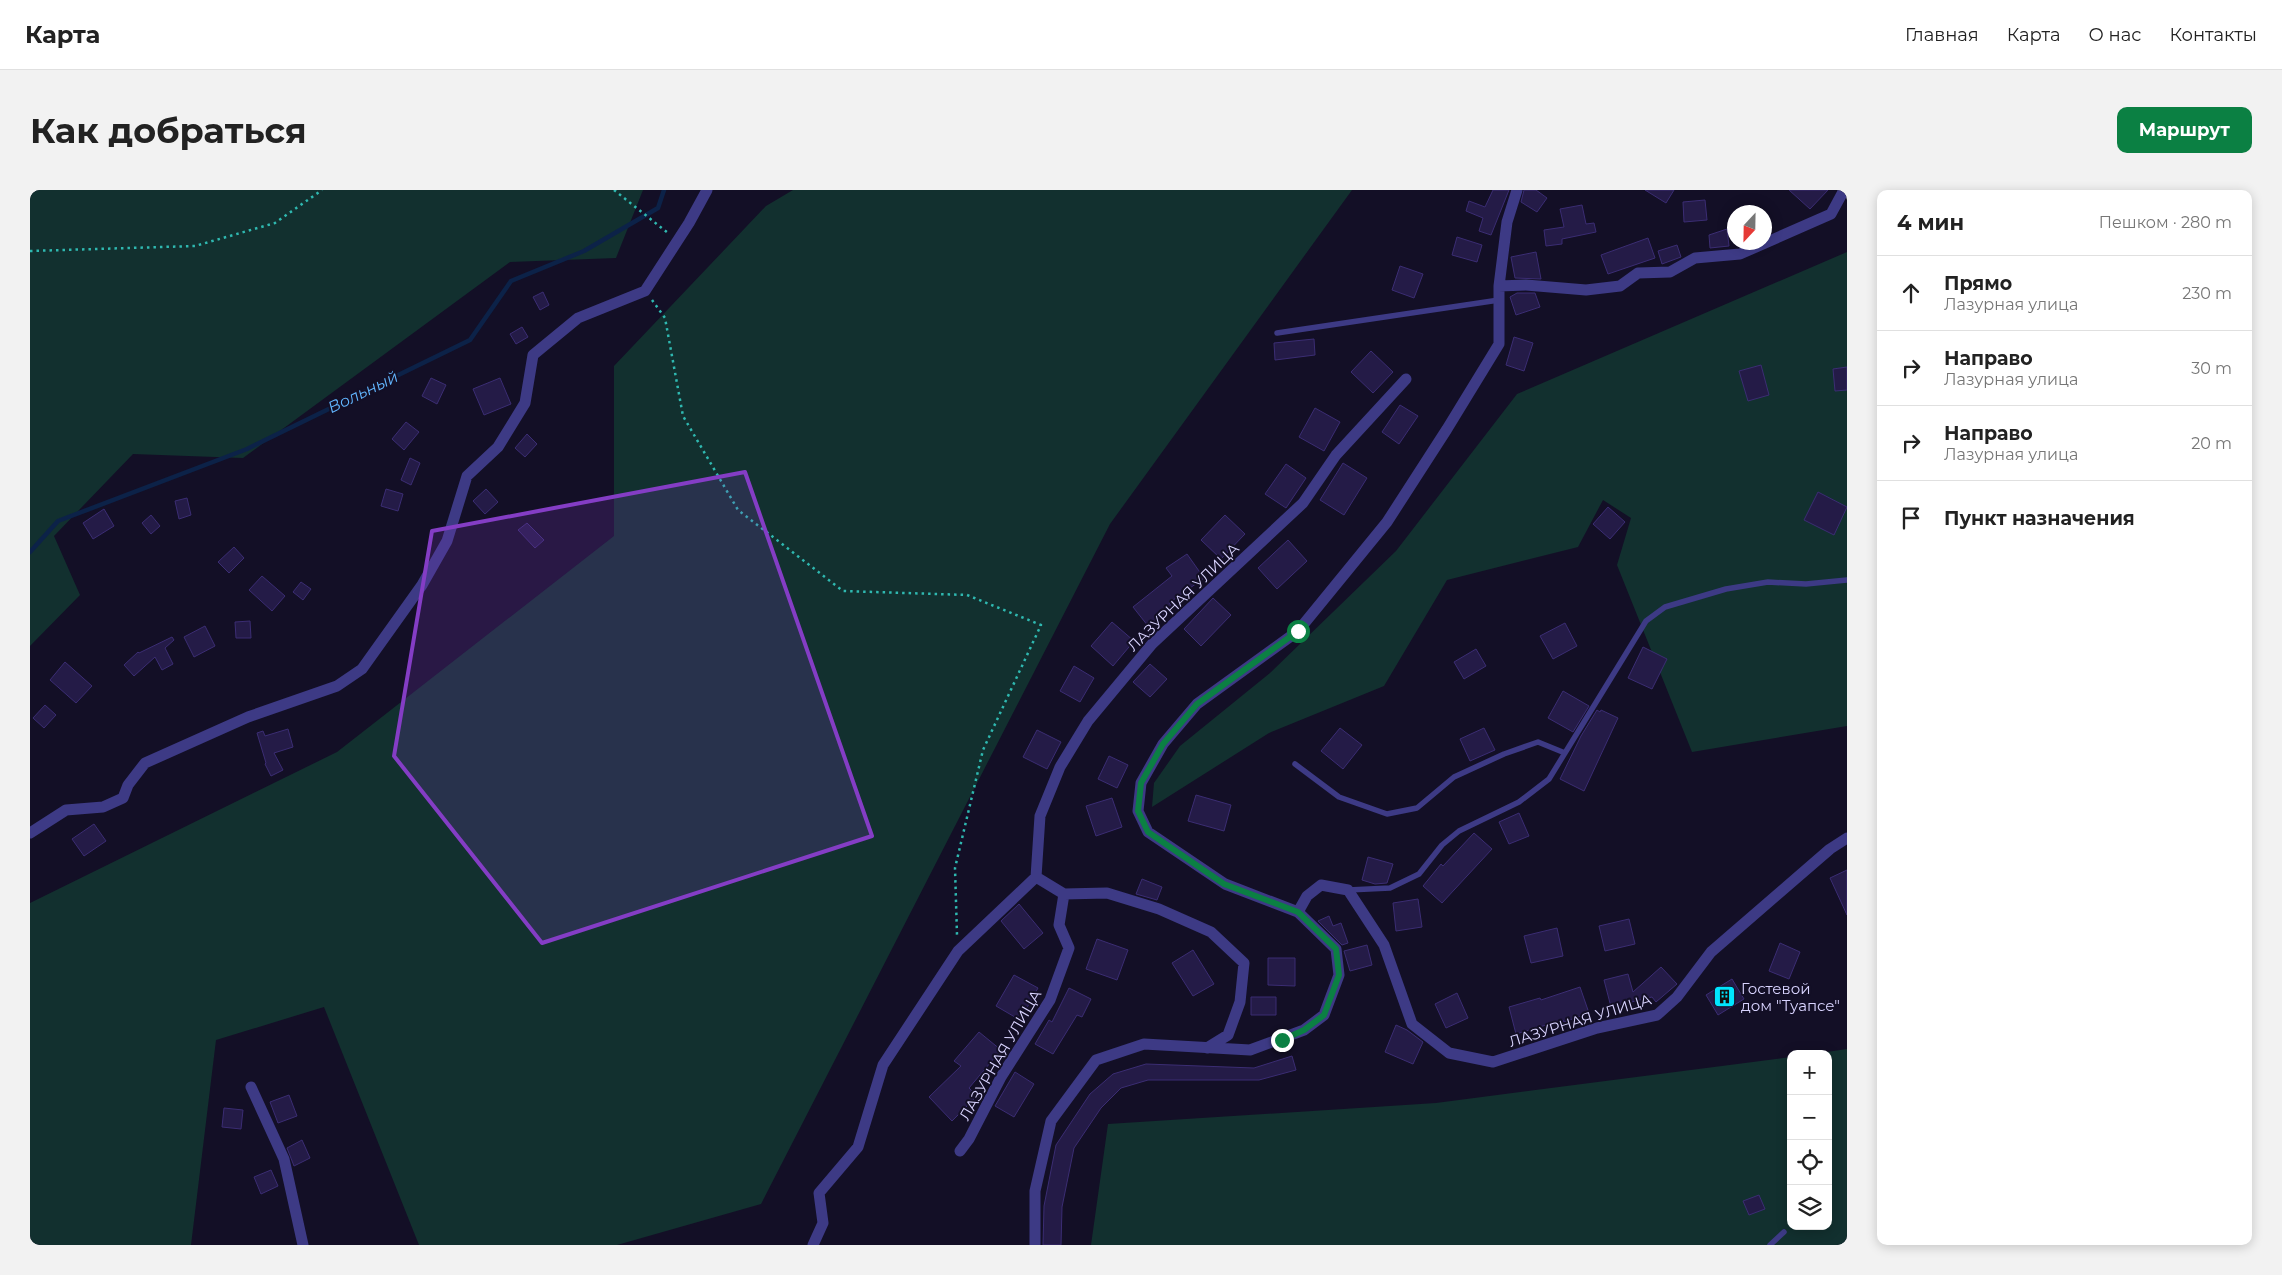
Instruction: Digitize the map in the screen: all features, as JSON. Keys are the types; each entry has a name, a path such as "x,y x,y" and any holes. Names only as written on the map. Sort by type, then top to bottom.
{"street":[{"path":"30,833 66,810 103,807 123,798 128,785 145,763 248,716 337,686 362,669 422,585 447,541 467,476 498,447 526,403 533,355 578,318 645,291 677,238 689,223 707,190"},
{"path":"1035,1245 1036,1191 1051,1121 1096,1060 1144,1044 1250,1050 1304,1030 1324,1015 1339,975 1336,949 1298,912 1224,884 1148,832 1138,811 1141,783 1163,744 1197,704 1298,631 1387,522 1499,344 1499,286 1507,222 1517,190"},
{"path":"1499,286 1526,285 1586,290 1620,286 1638,273 1670,272 1695,258 1740,254 1832,214 1845,192"},
{"name":"ЛАЗУРНАЯ УЛИЦА","path":"1036,877 1040,816 1060,767 1088,721 1152,644 1303,503 1336,454 1406,379"},
{"name":"ЛАЗУРНАЯ УЛИЦА","path":"1348,890 1384,945 1412,1024 1449,1053 1493,1062 1597,1028 1657,1015 1677,997 1712,952 1830,849 1847,838"},
{"path":"813,1245 823,1223 819,1193 858,1147 884,1064 958,951 1036,877 1064,894 1107,893 1159,910 1211,932 1244,963 1240,1002 1228,1035 1206,1048"},
{"path":"1298,912 1307,896 1321,885 1348,890"},
{"name":"ЛАЗУРНАЯ УЛИЦА","path":"960,1151 970,1139 1001,1077 1050,1000 1069,948 1059,925 1064,894"},
{"path":"251,1087 284,1159 303,1245"}],"lane":[{"path":"1277,333 1499,300"},
{"path":"1348,890 1390,888 1419,874 1442,845 1459,831 1518,802 1549,779 1646,621 1665,607 1726,589 1768,582 1806,584 1847,580"},
{"path":"1295,764 1338,797 1387,814 1417,808 1454,777 1504,754 1538,742 1565,753"},
{"path":"1770,1245 1784,1232"}],"path":[{"path":"30,251 195,246 275,223 322,190"},
{"path":"614,190 660,228 677,238"},
{"path":"645,291 665,318 683,416 738,510 843,591 967,595 1041,625 983,750 955,868 958,951"}],"highlighted area":[{"path":"745,472 872,836 542,943 394,756 432,531"}],"green space":[{"path":"30,190 643,190 616,258 510,262 243,458 133,454 54,536 80,595 30,646"},
{"path":"793,190 1352,190 1110,524 761,1204 617,1245 419,1245 324,1007 216,1040 191,1245 30,1245 30,903 337,752 614,536 614,366 766,206"},
{"path":"1847,252 1847,726 1692,752 1617,565 1631,518 1603,500 1578,547 1447,580 1384,686 1269,733 1152,807 1154,783 1180,746 1270,673 1396,551 1517,394"},
{"path":"1847,1049 1847,1245 1091,1245 1108,1124 1436,1103 1787,1058 1787,1230 1832,1230 1832,1051"}],"building":[{"path":"1493,190 1509,190 1491,235 1479,231 1483,218 1466,211 1469,201 1485,207"},
{"path":"1524,190 1536,190 1547,198 1537,212 1521,202"},
{"path":"1645,190 1674,190 1666,203"},
{"path":"1789,190 1828,190 1810,209"},
{"path":"1705,200 1707,220 1684,222 1683,202"},
{"path":"1582,205 1586,224 1594,223 1596,232 1562,239 1562,244 1546,246 1544,230 1564,227 1560,209"},
{"path":"1727,229 1727,246 1710,248 1709,235"},
{"path":"1457,237 1482,245 1477,262 1452,255"},
{"path":"1648,238 1655,258 1608,274 1601,255"},
{"path":"1677,245 1681,257 1662,264 1658,251"},
{"path":"1536,252 1541,279 1515,278 1511,257"},
{"path":"1400,266 1423,274 1414,298 1392,290"},
{"path":"543,292 549,305 540,310 533,297"},
{"path":"1517,293 1535,293 1540,307 1516,315 1510,297"},
{"path":"522,327 528,337 516,344 510,334"},
{"path":"1514,337 1533,343 1524,371 1506,365"},
{"path":"1314,339 1315,355 1275,360 1274,343"},
{"path":"1371,351 1393,372 1373,393 1351,372"},
{"path":"1761,365 1769,395 1748,401 1739,371"},
{"path":"1847,367 1847,390 1835,391 1833,369"},
{"path":"431,378 446,385 437,404 422,396"},
{"path":"500,378 511,404 484,415 473,389"},
{"path":"1400,405 1418,416 1399,444 1382,432"},
{"path":"1315,408 1340,422 1324,451 1299,437"},
{"path":"406,422 419,432 404,450 392,439"},
{"path":"527,434 537,444 525,457 515,448"},
{"path":"410,458 420,463 411,485 401,480"},
{"path":"1343,463 1367,478 1344,515 1320,500"},
{"path":"1286,464 1306,478 1286,508 1265,494"},
{"path":"386,489 403,494 398,511 381,506"},
{"path":"486,489 498,502 485,514 473,501"},
{"path":"1818,492 1847,507 1834,535 1804,520"},
{"path":"187,498 191,515 179,519 175,501"},
{"path":"1608,507 1625,522 1610,539 1593,524"},
{"path":"104,509 114,526 93,539 83,523"},
{"path":"151,515 160,526 151,534 142,523"},
{"path":"1225,515 1245,534 1221,559 1201,540"},
{"path":"527,523 544,540 535,548 518,530"},
{"path":"1288,540 1307,561 1277,589 1258,568"},
{"path":"234,547 244,558 229,573 218,562"},
{"path":"1187,554 1204,578 1169,603 1173,608 1148,626 1133,607 1172,576 1166,568"},
{"path":"262,576 285,596 272,611 249,590"},
{"path":"301,582 311,589 303,600 293,592"},
{"path":"1213,598 1231,615 1201,646 1184,629"},
{"path":"250,621 251,638 236,638 235,622"},
{"path":"1112,622 1134,641 1113,666 1091,646"},
{"path":"1565,623 1577,646 1553,659 1540,636"},
{"path":"205,626 215,646 194,657 184,637"},
{"path":"172,637 174,640 165,648 173,664 162,670 155,657 134,676 124,665 138,652"},
{"path":"1643,647 1667,659 1652,689 1628,678"},
{"path":"1476,649 1486,666 1464,679 1454,662"},
{"path":"65,662 92,686 76,703 50,680"},
{"path":"1150,664 1167,679 1150,697 1133,682"},
{"path":"1074,666 1094,678 1080,702 1060,691"},
{"path":"1563,691 1589,706 1573,732 1548,718"},
{"path":"45,705 56,715 44,728 33,718"},
{"path":"1597,710 1618,718 1584,791 1560,779 1581,736"},
{"path":"1340,728 1362,745 1343,769 1321,751"},
{"path":"1484,728 1495,750 1470,761 1460,739"},
{"path":"288,729 293,747 274,753 283,770 271,776 265,764 257,733 263,731 265,736"},
{"path":"1037,730 1061,742 1047,769 1023,757"},
{"path":"1109,756 1128,765 1117,788 1098,779"},
{"path":"1196,795 1231,805 1224,831 1188,821"},
{"path":"1112,798 1122,827 1096,836 1086,806"},
{"path":"1519,813 1529,836 1509,844 1499,822"},
{"path":"94,824 106,841 84,856 72,839"},
{"path":"1474,833 1492,849 1442,903 1423,886 1441,864 1443,866"},
{"path":"1368,857 1393,864 1387,883 1375,884 1362,880"},
{"path":"1847,870 1847,915 1830,878"},
{"path":"1142,879 1162,887 1157,900 1136,894"},
{"path":"1418,899 1422,927 1396,931 1393,903"},
{"path":"1019,904 1043,933 1024,949 1001,921"},
{"path":"1329,916 1333,926 1341,923 1348,943 1342,945 1318,921"},
{"path":"1629,919 1635,944 1605,951 1599,926"},
{"path":"1557,928 1563,956 1531,963 1524,936"},
{"path":"1097,939 1128,950 1117,980 1086,969"},
{"path":"1780,943 1800,952 1789,979 1769,971"},
{"path":"1367,945 1372,965 1350,971 1344,951"},
{"path":"1193,950 1214,984 1193,996 1172,963"},
{"path":"1268,958 1295,958 1295,986 1268,985"},
{"path":"1661,967 1677,984 1656,1002 1652,997 1611,1007 1604,980 1628,974 1633,992"},
{"path":"1014,975 1038,988 1020,1020 996,1006"},
{"name":"Гостевой дом \"Туапсе\"","path":"1732,979 1744,999 1718,1015 1706,995"},
{"path":"1580,987 1589,1013 1564,1022 1563,1020 1516,1034 1509,1007 1540,998 1541,1000"},
{"path":"1069,988 1091,999 1082,1017 1077,1015 1053,1054 1035,1044 1049,1020 1052,1022"},
{"path":"1457,993 1468,1018 1446,1028 1435,1004"},
{"path":"1251,997 1276,997 1276,1015 1251,1015"},
{"path":"1396,1025 1407,1030 1423,1042 1413,1064 1385,1052"},
{"path":"979,1032 1001,1050 969,1088 977,1096 952,1121 929,1097 961,1066 954,1061"},
{"path":"1292,1056 1296,1070 1259,1080 1148,1080 1121,1088 1101,1108 1074,1148 1062,1207 1061,1245 1043,1245 1044,1206 1056,1145 1090,1094 1113,1074 1146,1064 1254,1068"},
{"path":"1015,1072 1034,1084 1014,1117 995,1106"},
{"path":"289,1095 297,1116 278,1123 270,1102"},
{"path":"224,1108 243,1110 241,1129 222,1127"},
{"path":"302,1140 310,1158 294,1166 287,1148"},
{"path":"271,1170 278,1186 261,1194 254,1177"},
{"path":"1759,1195 1765,1209 1749,1215 1743,1201"}],"waterway":[{"name":"Вольный","path":"30,552 58,521 247,449 470,340 511,281 584,251 658,208 664,190"}],"place":[{"name":"Гостевой дом \"Туапсе\"","path":"1725,997"}],"route":[{"path":"1282,1040 1304,1030 1324,1015 1339,975 1336,949 1298,912 1224,884 1148,832 1138,811 1141,783 1163,744 1197,704 1298,631"}]}
